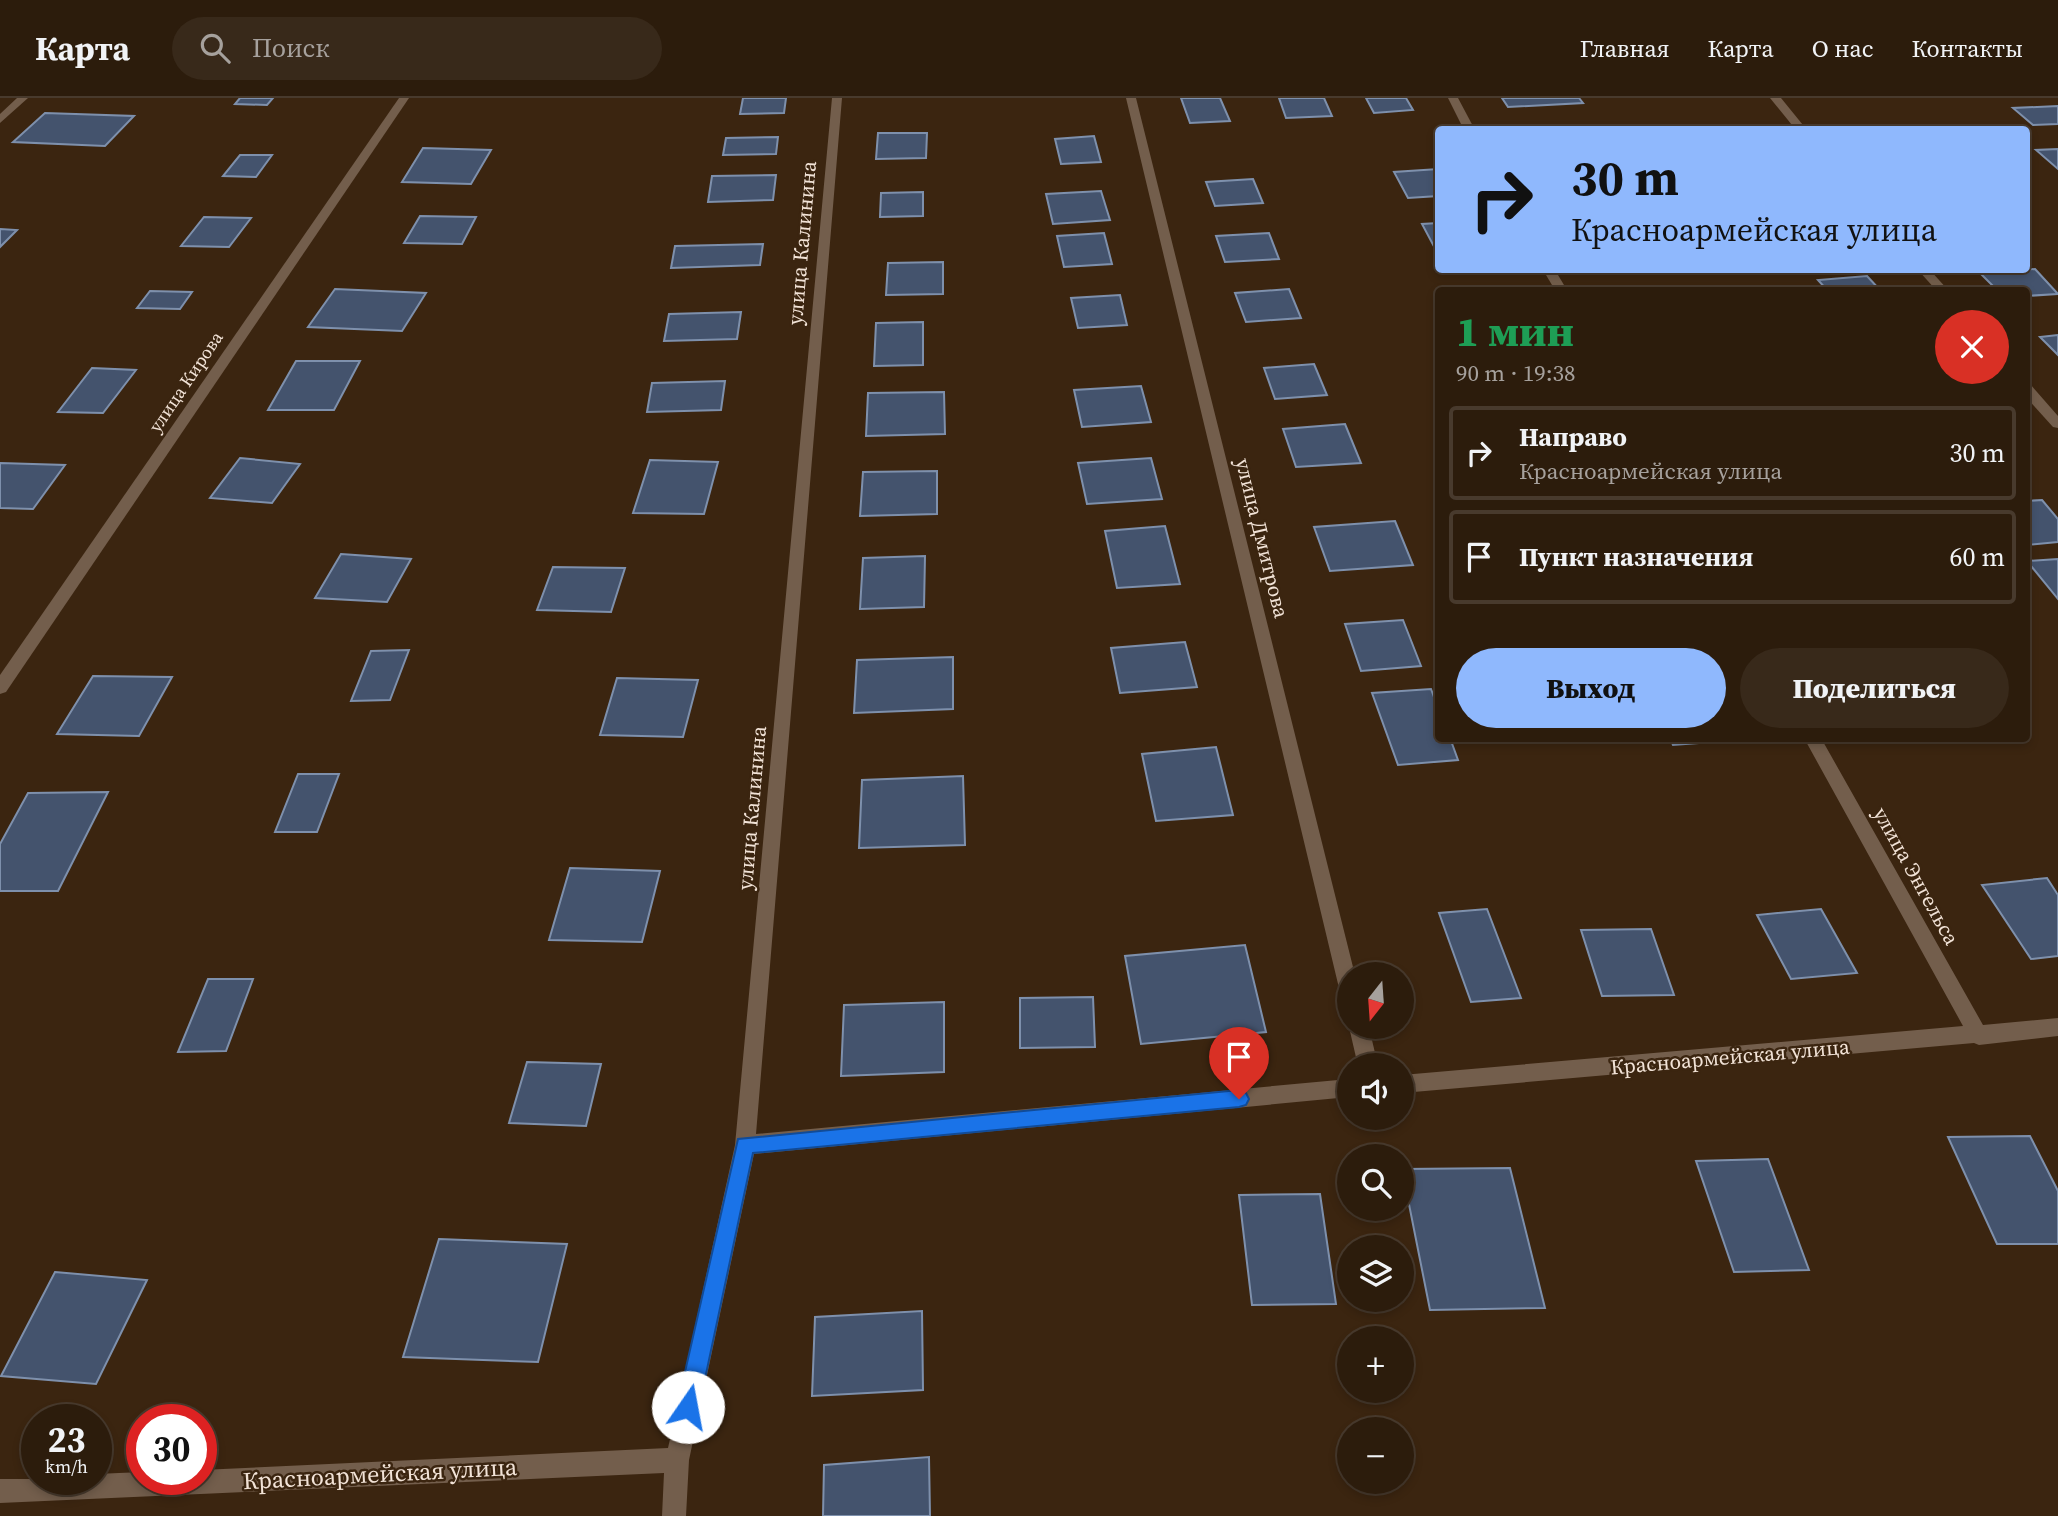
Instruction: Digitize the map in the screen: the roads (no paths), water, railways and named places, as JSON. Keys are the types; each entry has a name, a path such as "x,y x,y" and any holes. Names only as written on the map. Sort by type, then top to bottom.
{"street":[{"path":"0,120 23,98"},
{"name":"улица Кирова","path":"0,688 404,98"},
{"name":"улица Калинина","path":"674,1516 677,1460 745,1145 837,98"},
{"name":"улица Дмитрова","path":"1131,98 1343,962"},
{"path":"1452,98 1468,126"},
{"path":"1775,98 1799,126"},
{"path":"1927,273 1939,287"},
{"path":"2030,392 2058,424"},
{"name":"улица Энгельса","path":"1814,742 1979,1036"},
{"name":"Красноармейская улица","path":"1414,1083 1979,1036 2058,1027"},
{"path":"745,1145 1337,1089"},
{"name":"Красноармейская улица","path":"0,1491 677,1460"}]}
